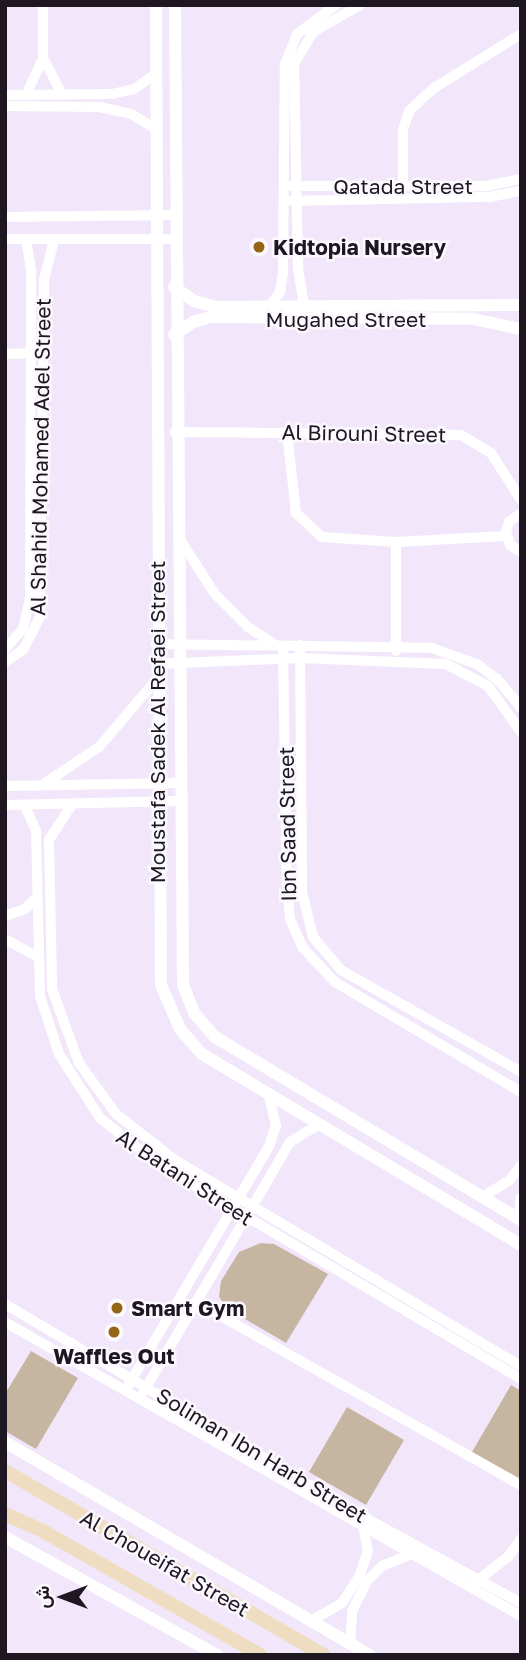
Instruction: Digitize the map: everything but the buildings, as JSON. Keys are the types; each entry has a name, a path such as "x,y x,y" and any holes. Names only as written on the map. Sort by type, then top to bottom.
{"main road":[{"name":"Al Choueifat Street","path":"5,1471 324,1655"},
{"name":"Al Choueifat Street","path":"5,1514 43,1531 260,1655"}],"street":[{"path":"26,95 43,58 43,5"},
{"name":"Moustafa Sadek Al Refaei Street","path":"156,5 154,75 158,966 166,1003 180,1030 202,1054 521,1245"},
{"name":"Moustafa Sadek Al Refaei Street","path":"175,5 173,215 181,974 195,1014 232,1049 520,1220"},
{"path":"311,311 291,201 282,121 288,51 307,24 336,5"},
{"path":"290,186 292,82 297,57 313,32 360,5"},
{"path":"403,186 403,130 409,111 423,96 521,34"},
{"path":"43,58 62,94"},
{"path":"5,94 123,92 154,75"},
{"path":"5,106 99,107 131,114 155,128"},
{"name":"Qatada Street","path":"290,186 496,185 521,179"},
{"name":"Qatada Street","path":"291,201 489,197 521,191"},
{"path":"270,307 282,284 291,201"},
{"path":"5,217 173,215"},
{"path":"5,239 174,239"},
{"name":"Al Shahid Mohamed Adel Street","path":"5,662 23,650 40,616 43,502 31,259 26,239"},
{"name":"Al Shahid Mohamed Adel Street","path":"5,649 23,629 29,607 30,502 37,353 44,280 54,240"},
{"name":"Mugahed Street","path":"174,287 210,306 473,319 521,329"},
{"name":"Mugahed Street","path":"174,335 193,322 211,317 311,311 521,305"},
{"path":"5,354 37,353"},
{"name":"Al Birouni Street","path":"175,432 461,435 491,453 521,500"},
{"path":"288,432 292,499 303,523 334,541 396,542 506,536 521,552"},
{"path":"30,502 43,502"},
{"path":"506,536 509,522 521,513"},
{"path":"176,534 215,594 248,627 280,645"},
{"path":"396,542 396,660"},
{"path":"156,645 396,645 463,657 497,679 521,708"},
{"name":"Ibn Saad Street","path":"280,645 284,659 290,919 315,964 346,989 521,1091"},
{"name":"Ibn Saad Street","path":"300,645 300,836 305,915 313,937 329,960 364,985 521,1073"},
{"path":"156,664 300,658 446,664 472,674 497,695 521,732"},
{"path":"43,785 99,747 157,679"},
{"path":"5,786 179,783"},
{"path":"5,805 71,806 179,801"},
{"name":"Al Batani Street","path":"25,806 36,831 36,956 40,996 52,1038 88,1104 132,1147 231,1210 499,1357 521,1366"},
{"name":"Al Batani Street","path":"71,806 53,828 48,852 51,981 69,1042 116,1114 175,1160 499,1357 521,1379"},
{"path":"287,836 300,836"},
{"path":"5,916 25,909 37,897"},
{"path":"5,939 36,956"},
{"path":"127,1388 274,1136 274,1105 268,1095"},
{"path":"144,1391 290,1142 318,1125"},
{"path":"482,1197 509,1181 521,1165"},
{"path":"520,1220 521,1198"},
{"path":"196,1302 517,1484 521,1494"},
{"name":"Soliman Ibn Harb Street","path":"5,1304 133,1378 144,1391 305,1487 475,1584 520,1615"},
{"name":"Soliman Ibn Harb Street","path":"5,1322 127,1388 144,1391"},
{"path":"5,1442 370,1655"},
{"name":"Soliman Ibn Harb Street","path":"305,1487 411,1554 521,1603"},
{"path":"311,1621 342,1603 360,1575 368,1551 363,1526"},
{"path":"5,1537 217,1655"},
{"path":"475,1584 509,1556 521,1539"},
{"path":"351,1643 352,1611 368,1580 382,1566 411,1554"}],"shaded area":[{"path":"261,1243 274,1244 328,1274 286,1343 228,1309 219,1297 221,1281 239,1252"},
{"path":"31,1351 78,1378 36,1449 5,1431 5,1394"},
{"path":"511,1385 521,1391 521,1481 472,1452"},
{"path":"347,1407 404,1440 366,1505 309,1472"}],"place":[{"name":"Kidtopia Nursery","path":"259,247"},
{"name":"Smart Gym","path":"117,1308"},
{"name":"Waffles Out","path":"114,1332"}]}
